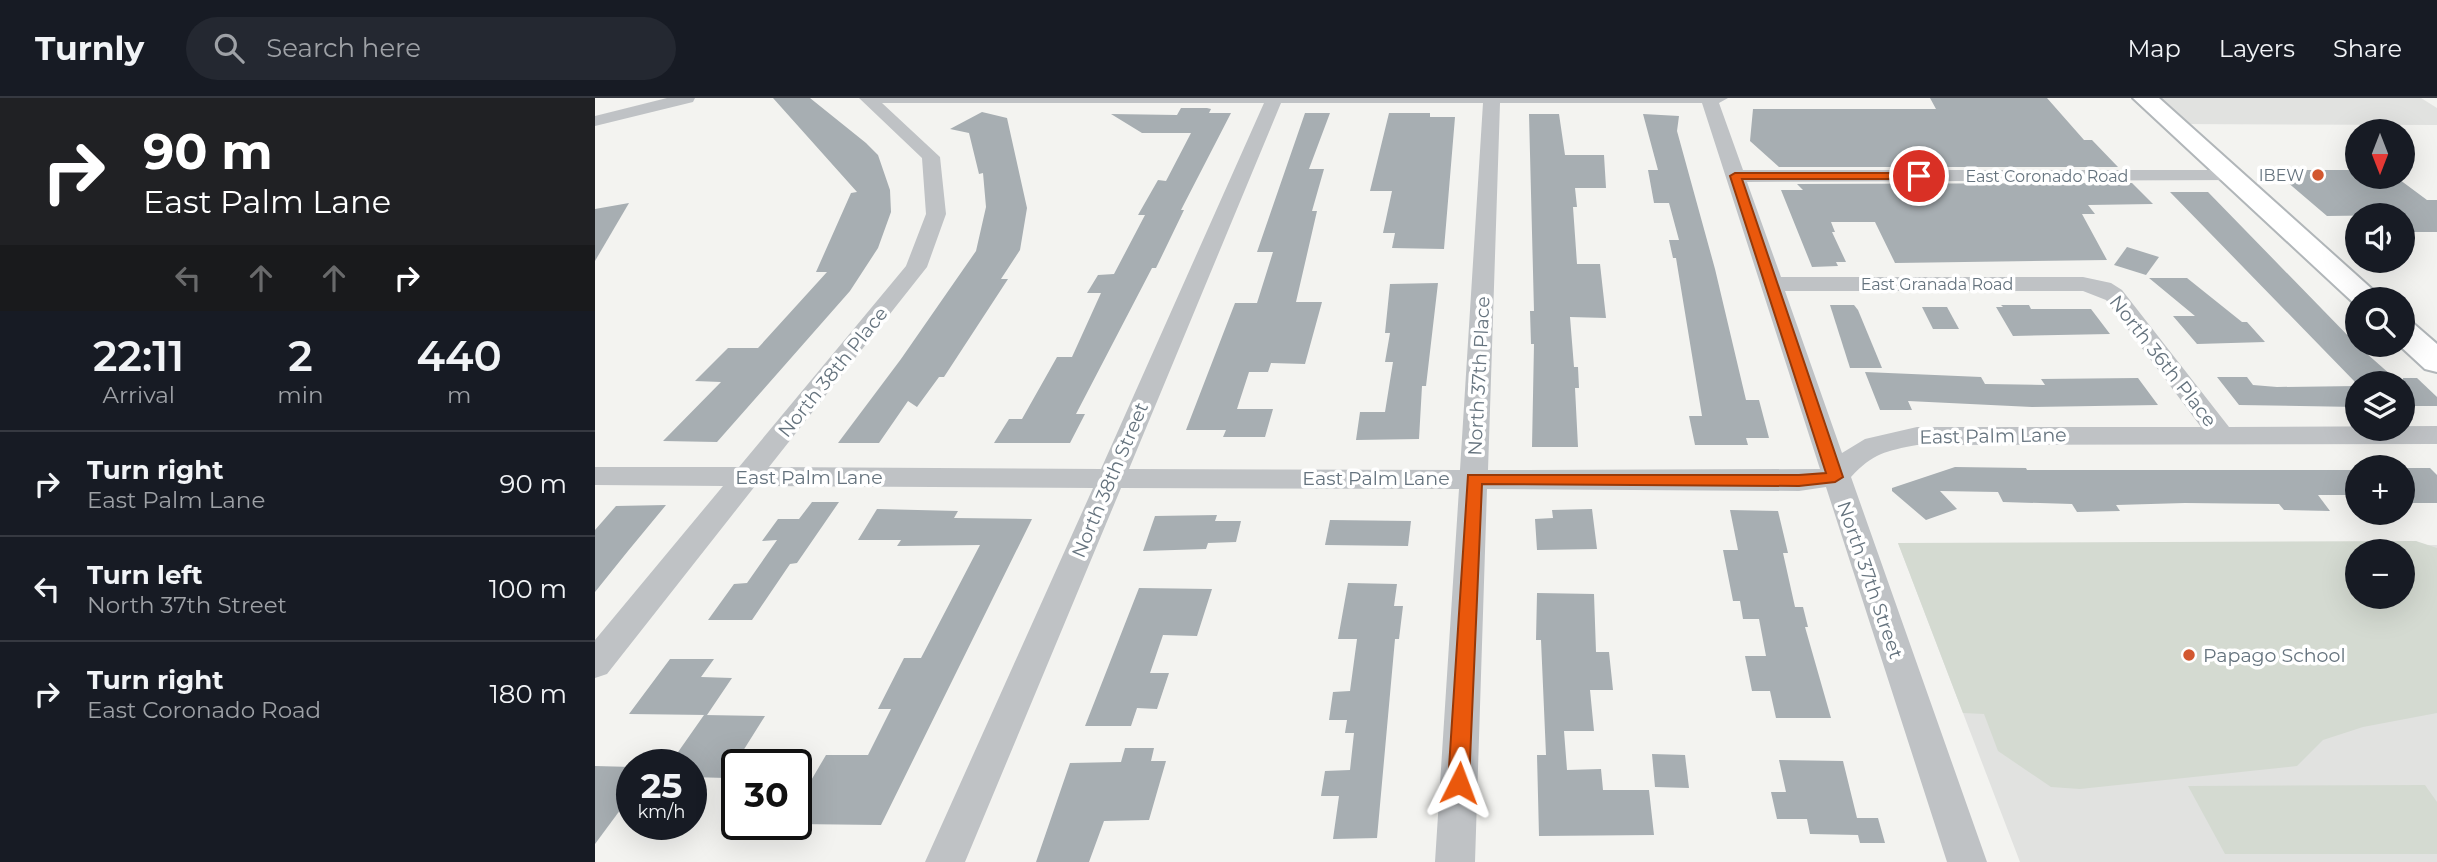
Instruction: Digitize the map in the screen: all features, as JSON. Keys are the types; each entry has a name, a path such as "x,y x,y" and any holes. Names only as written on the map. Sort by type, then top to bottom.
{"main road":[{"path":"2145,98 2355,287"},
{"path":"2415,342 2437,362"}],"street":[{"path":"595,121 687,98"},
{"path":"867,98 1720,98"},
{"name":"North 38th Place","path":"595,664 909,276 930,233 936,199 931,158 867,98"},
{"name":"North 38th Street","path":"945,862 1275,98"},
{"name":"North 37th Street","path":"1709,98 1967,862"},
{"name":"North 37th Place","path":"1455,862 1492,99"},
{"name":"East Coronado Road","path":"1735,176 2232,176"},
{"name":"East Granada Road","path":"1770,284 2083,284 2103,288"},
{"name":"North 36th Place","path":"2103,288 2114,295 2222,436"},
{"name":"East Palm Lane","path":"595,476 1799,481 1835,477 1858,453 1875,445 1917,436 2437,435"}],"shaded area":[{"path":"2145,98 2421,98 2437,108 2437,125 2415,125 2415,119 2345,119 2345,125 2174,124"},
{"name":"Papago School","path":"2345,541 2345,609 2415,609 2415,541 2437,548 2437,713 2363,727 2323,740 2297,766 2080,789 2051,787 1998,751 1984,714 1963,713 1898,543"},
{"name":"Papago School","path":"1898,543 2345,545 2345,609 2415,609 2415,545 2437,545 2437,862 2020,862"},
{"path":"2425,785 2437,802 2437,854 2225,854 2188,786"}],"building":[{"path":"773,98 810,98 866,143 878,155 890,190 891,212 878,248 850,291 717,442 663,441 721,382 695,381 728,348 758,348 827,272 816,272 851,193 857,192"},
{"path":"1930,98 2047,98 2084,140 2092,140 2118,167 1779,167 1750,141 1753,109 1936,109"},
{"path":"1181,108 1207,108 1211,109 1209,113 1231,113 1181,210 1184,210 1156,268 1152,268 1076,414 1085,414 1070,443 994,443 1009,419 1022,419 1057,357 1072,357 1101,293 1087,293 1098,275 1114,274 1145,215 1138,215 1158,180 1166,181 1191,133 1142,133 1111,114 1177,115"},
{"path":"982,112 1007,118 1027,208 1020,250 1001,279 1008,279 944,377 939,377 917,407 908,401 879,443 838,443 901,359 976,251 986,207 983,173 979,174 969,133 950,129"},
{"path":"1305,113 1330,113 1309,169 1324,169 1312,211 1317,211 1296,302 1322,302 1305,364 1271,363 1268,372 1249,372 1237,409 1273,409 1265,437 1223,437 1226,430 1186,430 1235,303 1257,303 1273,252 1257,252"},
{"path":"1389,113 1430,113 1430,117 1455,117 1444,249 1392,248 1395,233 1383,233 1392,191 1370,191"},
{"path":"1529,114 1559,114 1565,155 1604,155 1606,188 1575,188 1577,207 1573,207 1577,264 1600,264 1606,318 1570,317 1574,367 1578,367 1579,388 1575,388 1578,447 1532,447 1534,344 1531,344 1530,311 1534,311"},
{"path":"1643,114 1679,116 1677,131 1715,269 1746,400 1759,400 1769,438 1746,438 1748,445 1695,445 1689,416 1702,416 1676,258 1673,258 1669,240 1679,240 1669,203 1654,203 1648,170 1658,170"},
{"path":"2273,170 2345,170 2345,189 2412,189 2427,200 2437,200 2437,232 2415,232 2415,203 2345,203 2345,216 2327,216"},
{"path":"2132,183 2153,204 2088,205 2095,214 2082,214 2107,260 1895,263 1875,222 1831,222 1835,232 1832,232 1846,262 1836,262 1838,266 1812,267 1781,190 1803,190 1797,184"},
{"path":"2170,192 2208,192 2345,333 2345,357 2371,357 2386,371 2345,372"},
{"path":"629,203 595,261 595,209"},
{"path":"2127,247 2159,257 2146,275 2114,265"},
{"path":"2149,278 2187,278 2242,322 2247,322 2265,342 2197,344 2173,316 2195,316"},
{"path":"1438,283 1426,386 1422,386 1419,439 1356,440 1360,412 1385,412 1393,362 1385,362 1390,333 1385,333 1390,284"},
{"path":"1830,305 1854,305 1882,368 1850,368"},
{"path":"2001,305 2029,305 2031,309 2091,309 2110,334 2013,336 1996,307 2003,307"},
{"path":"1922,307 1947,307 1959,329 1933,329"},
{"path":"1865,372 1981,377 1985,384 2045,385 2041,379 2138,378 2158,405 2032,407 1908,401 1912,410 1880,410"},
{"path":"2217,377 2247,377 2253,385 2277,387 2345,386 2345,407 2239,405"},
{"path":"2415,378 2437,397 2437,406 2415,406"},
{"path":"1955,467 2027,470 2345,470 2345,495 2318,495 2330,511 2284,510 2279,504 2185,503 2116,505 2120,511 2077,512 2072,504 2003,502 1998,492 1940,491 1957,509 1926,520 1892,491 1892,488"},
{"path":"2415,468 2430,468 2437,475 2437,503 2415,503"},
{"path":"812,502 839,502 797,563 790,564 752,620 708,620 734,584 747,583 777,540 762,541 778,519 799,519"},
{"path":"666,505 595,592 595,530 616,506"},
{"path":"877,509 958,511 954,518 1032,519 881,825 812,824 812,779 826,755 868,755 891,709 878,709 904,658 921,658 980,545 897,546 901,540 858,540"},
{"path":"1592,509 1597,549 1537,550 1535,519 1553,518 1552,510"},
{"path":"1730,510 1778,511 1788,553 1783,553 1795,607 1803,607 1808,627 1805,627 1831,718 1776,718 1770,691 1752,691 1745,656 1766,656 1759,619 1743,619 1740,601 1733,601 1723,550 1738,550"},
{"path":"1217,515 1215,521 1241,521 1236,542 1208,543 1206,549 1143,551 1155,516"},
{"path":"1330,520 1411,521 1408,546 1325,545"},
{"path":"1348,583 1397,584 1394,606 1403,606 1399,639 1395,639 1377,838 1333,839 1339,796 1321,796 1325,771 1350,770 1354,733 1345,733 1347,720 1329,720 1333,692 1350,691 1357,639 1338,639"},
{"path":"1139,588 1212,589 1197,636 1163,635 1150,673 1169,673 1157,709 1137,708 1131,726 1085,726"},
{"path":"1537,593 1594,594 1596,652 1609,652 1613,690 1590,690 1594,731 1564,731 1567,770 1601,769 1603,790 1649,790 1654,835 1539,836 1537,755 1546,755 1541,640 1536,640"},
{"path":"670,659 714,659 701,677 732,678 707,715 629,714"},
{"path":"704,715 765,716 744,749 721,749 721,778 707,777 707,749 680,749"},
{"path":"1125,748 1154,748 1151,761 1166,761 1149,820 1104,821 1089,862 1036,862 1070,763 1121,762"},
{"path":"1652,754 1685,755 1689,788 1655,787"},
{"path":"1779,760 1843,761 1857,818 1878,818 1885,843 1860,843 1858,835 1810,834 1807,819 1777,819 1771,792 1786,792"},
{"path":"595,766 616,767 616,816 595,844"}],"place":[{"name":"IBEW","path":"2318,175"},
{"name":"Papago School","path":"2189,655"}],"route":[{"path":"1459,783 1474,479 1799,481 1835,477 1735,176 1919,176"}]}
